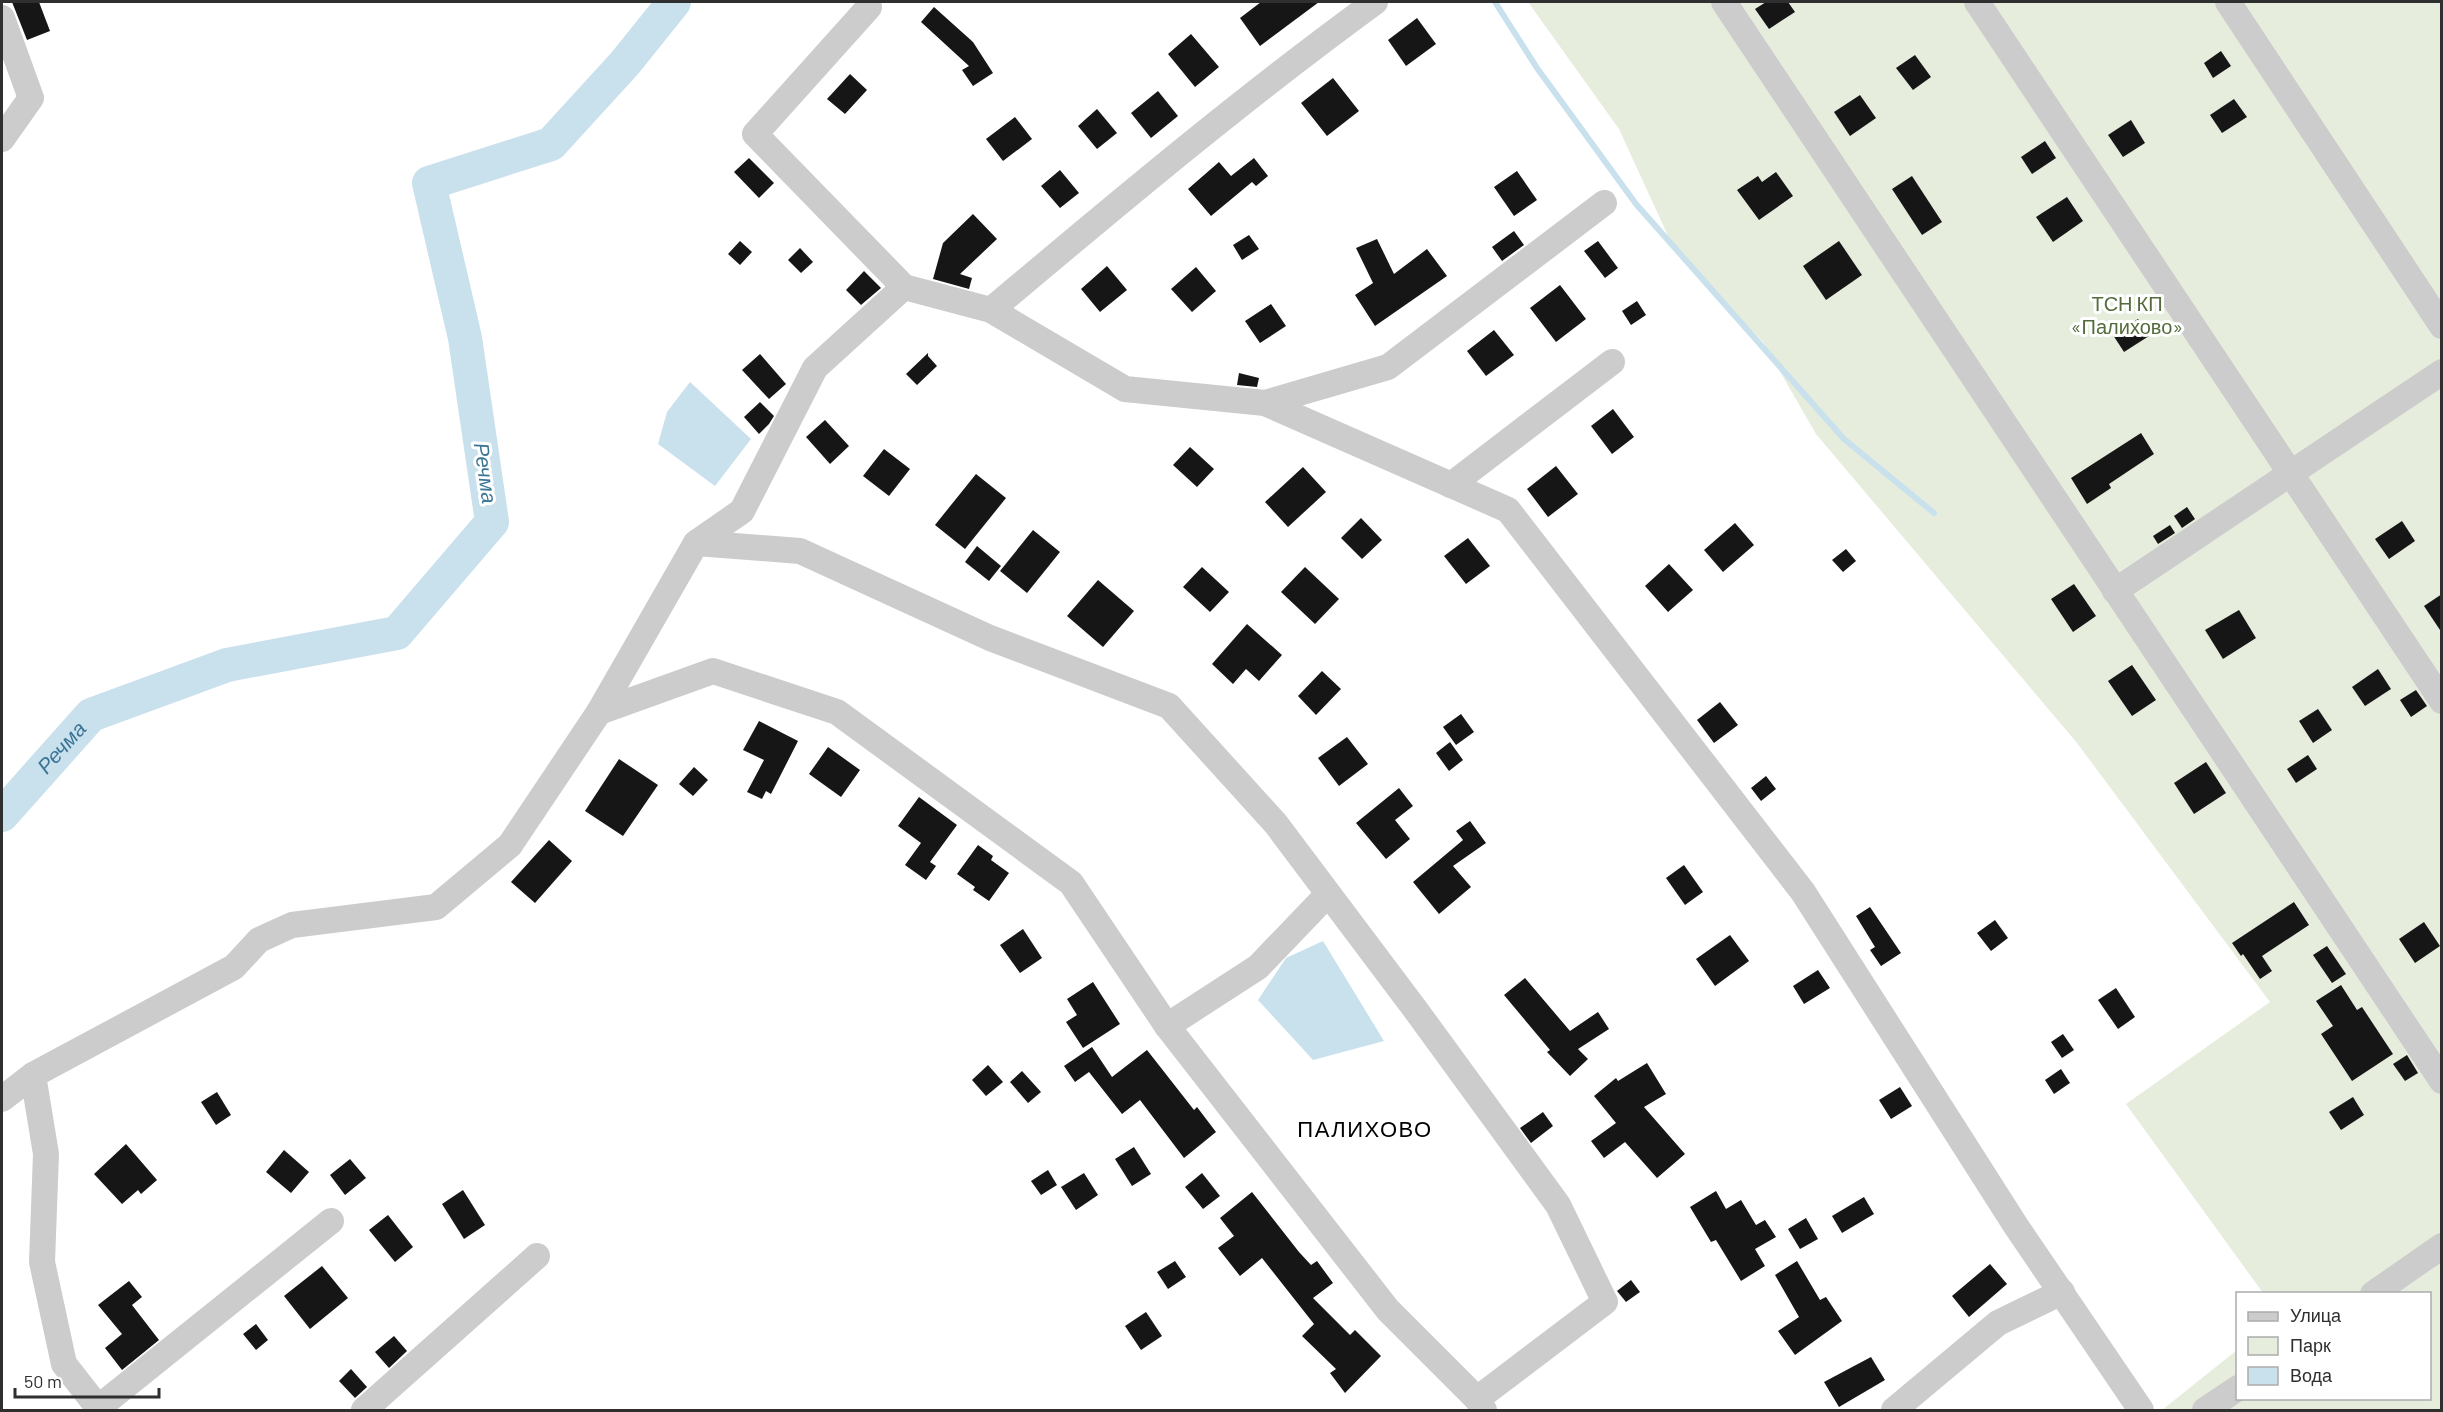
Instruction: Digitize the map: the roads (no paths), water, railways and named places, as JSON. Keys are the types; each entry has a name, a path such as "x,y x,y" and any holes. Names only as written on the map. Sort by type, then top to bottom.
{"street":[{"path":"991,310 1166,163 1375,2"},
{"path":"1724,2 2442,1081"},
{"path":"1977,2 2442,701"},
{"path":"2228,2 2442,326"},
{"path":"869,7 755,134 904,287 991,310 1125,389 1265,404 1508,510 1803,892 2016,1226 2141,1410"},
{"path":"2,18 31,98 2,139"},
{"path":"1265,404 1388,367 1604,203"},
{"path":"2,1099 33,1075 234,968 259,940 292,925 436,907 510,845 599,712 696,543 742,512 815,368 904,287"},
{"path":"1451,484 1612,362"},
{"path":"2115,591 2442,372"},
{"path":"599,712 713,671 837,712 1071,883 1167,1026 1388,1310 1481,1405 1605,1302 1558,1205 1276,824 1169,706 990,638 800,551 696,543"},
{"path":"1167,1026 1258,967 1328,894"},
{"path":"33,1075 46,1154 42,1262 64,1364 99,1409 331,1221"},
{"path":"2374,1292 2442,1246"},
{"path":"364,1410 537,1256"},
{"path":"1893,1410 1998,1323 2062,1292"},
{"path":"2205,1410 2236,1389"}],"water":[{"path":"690,382 751,439 715,486 658,444 667,412"},
{"path":"1323,941 1384,1041 1313,1060 1258,1000 1286,958"}],"waterway":[{"name":"Речма","path":"2,815 91,715 227,665 397,633 492,522 465,338 429,183 551,144 625,63 674,2"},
{"path":"1495,2 1537,68 1636,204 1844,439 1934,513"}],"district":[{"name":"ПАЛИХОВО","path":"1365,1129"}],"park label":[{"name":"ТСН КП «Палихово»","path":"2127,316"}]}
